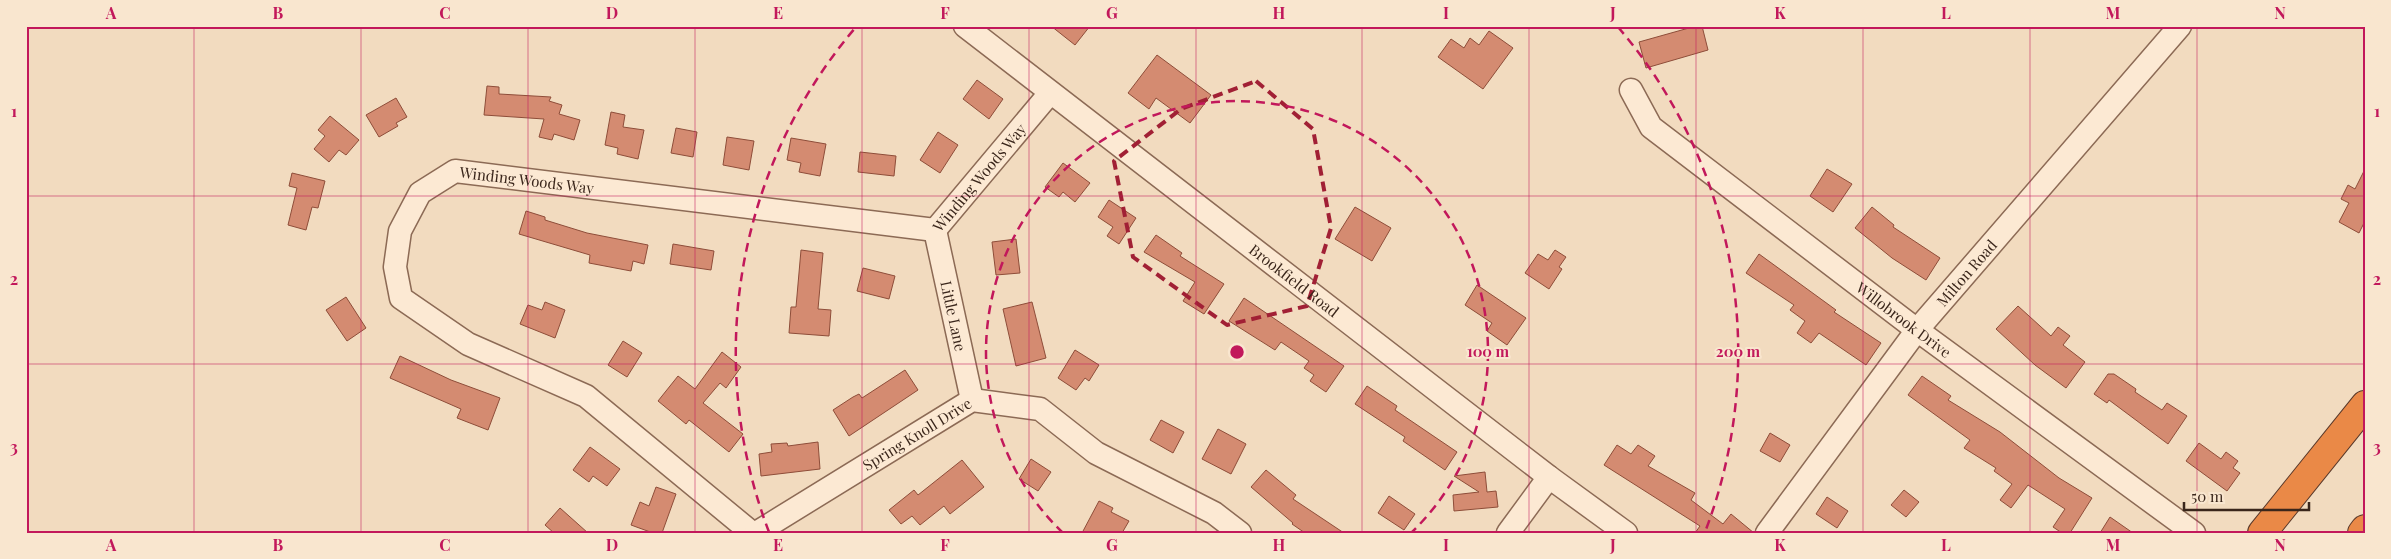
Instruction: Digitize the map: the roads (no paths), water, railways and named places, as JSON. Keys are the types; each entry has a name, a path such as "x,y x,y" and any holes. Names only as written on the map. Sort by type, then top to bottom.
{"highway":[{"path":"2262,533 2365,405"},
{"path":"2362,533 2365,529"}],"street":[{"name":"Brookfield Road","path":"966,26 1050,93 1549,477 1626,533"},
{"name":"Milton Road","path":"1767,533 1916,330 2180,26"},
{"name":"Willobrook Drive","path":"1631,90 1652,126 1916,330 2194,533"},
{"name":"Winding Woods Way","path":"752,533 586,396 468,344 401,298 395,266 400,231 420,193 455,171 935,230 1050,93"},
{"name":"Little Lane","path":"935,230 972,400"},
{"name":"Spring Knoll Drive","path":"756,533 972,400 1040,409 1096,454 1214,513 1240,533"},
{"path":"1508,533 1549,477"}]}
